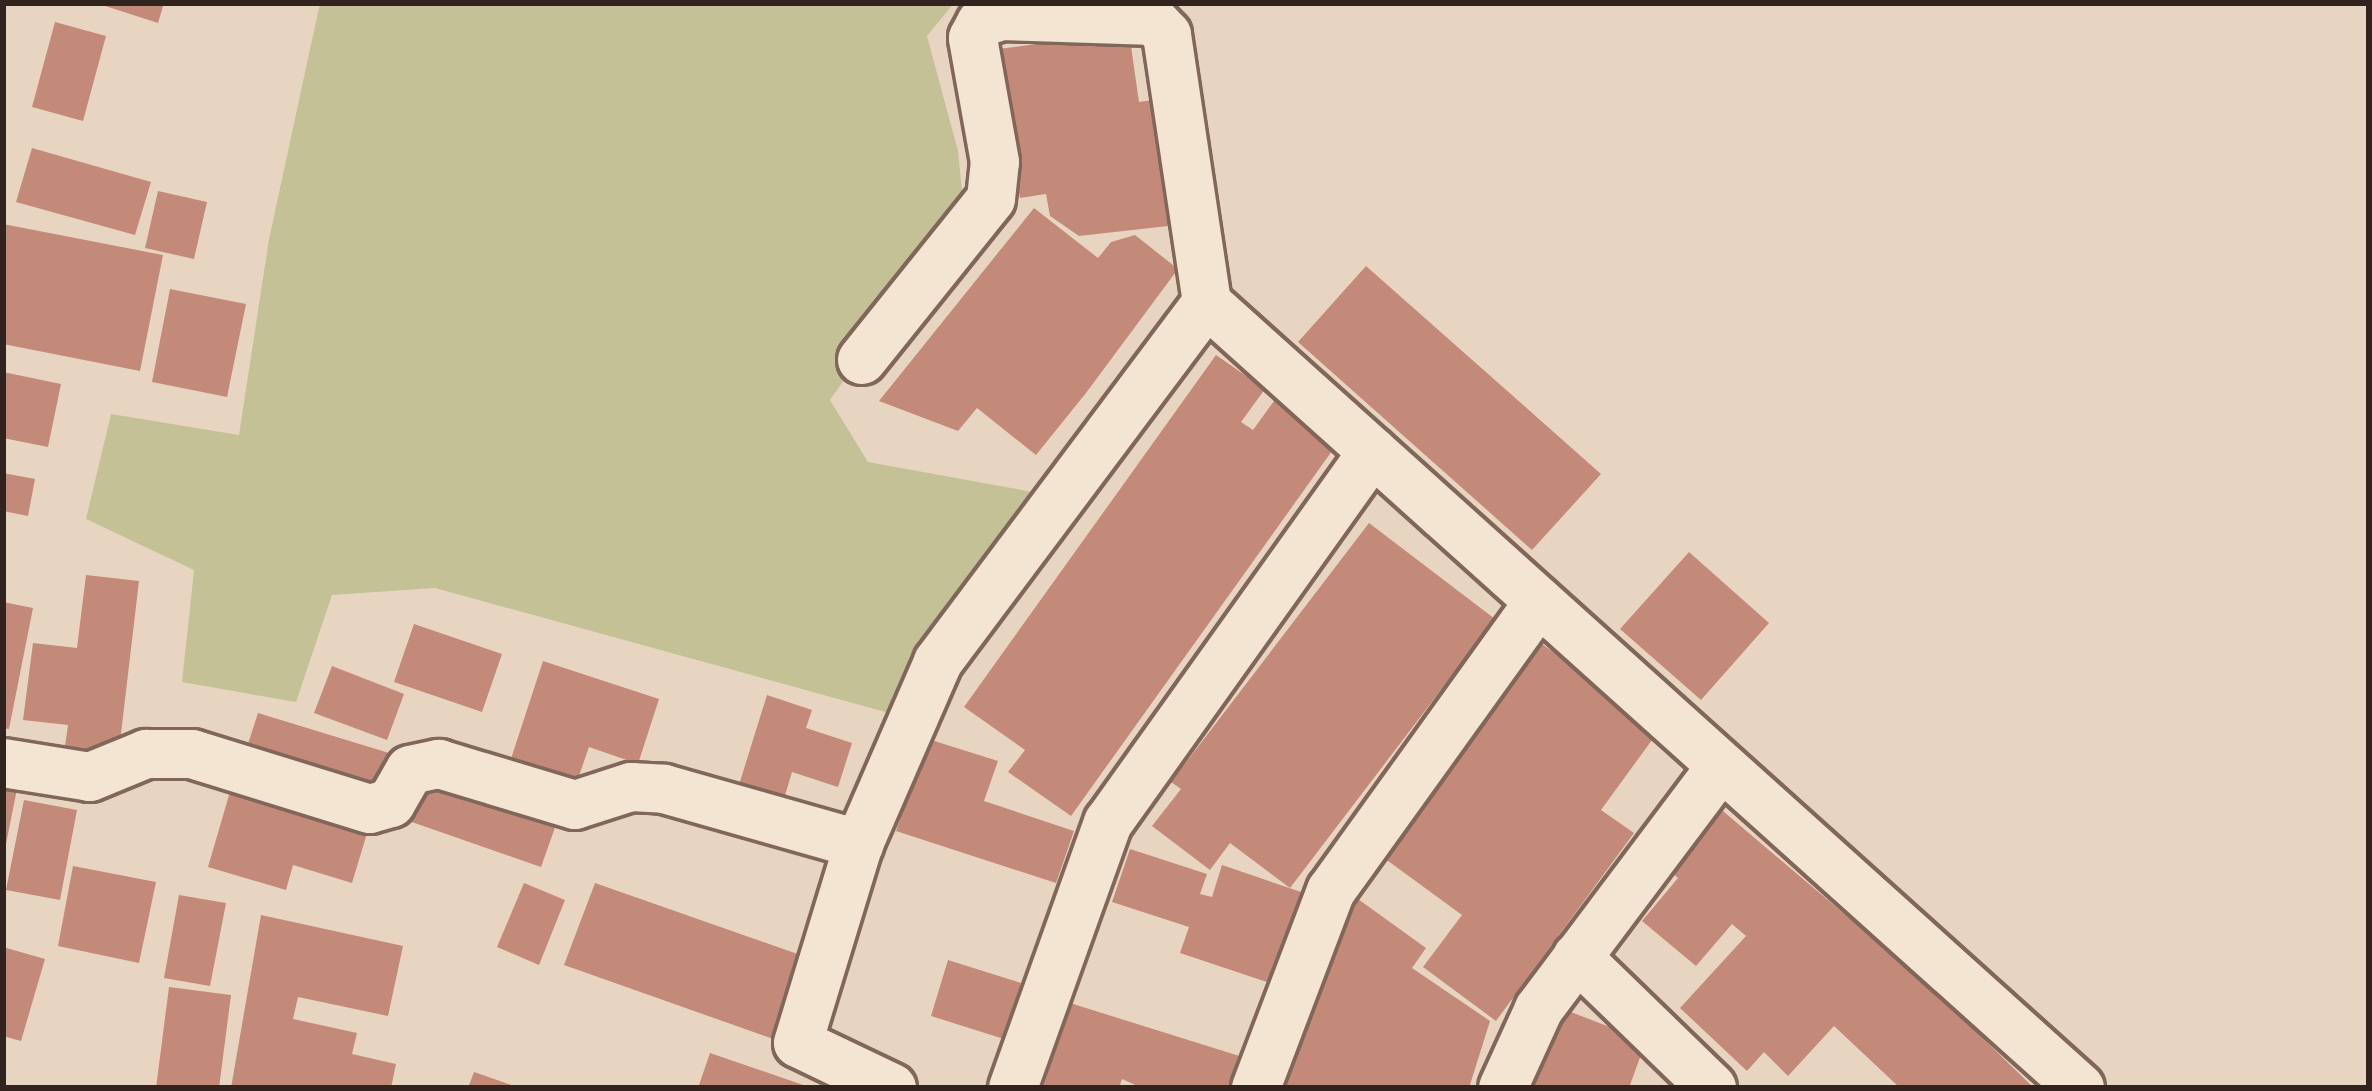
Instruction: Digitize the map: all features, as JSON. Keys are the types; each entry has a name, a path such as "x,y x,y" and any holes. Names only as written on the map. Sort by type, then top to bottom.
{"street":[{"path":"862,360 991,199 994,162 973,38 981,23 1001,16 1150,19 1163,28 1208,303 1719,769 2080,1088"},
{"path":"892,1088 798,1043 859,844 938,662 1208,303"},
{"path":"1013,1088 1108,823 1373,452"},
{"path":"1256,1088 1331,891 1539,602"},
{"path":"3,763 90,777 146,754 192,754 370,809 391,803 410,770 440,764 575,805 631,787 664,789 859,844"},
{"path":"1503,1088 1539,1009 1719,769"},
{"path":"1577,957 1712,1088"}],"shaded area":[{"path":"320,3 954,3 927,36 958,151 964,210 830,400 868,462 1038,493 889,713 435,588 332,595 296,702 182,682 194,570 86,519 111,414 239,435 269,239"}],"building":[{"path":"96,3 164,3 158,23"},
{"path":"55,22 106,36 83,121 32,107"},
{"path":"1129,32 1139,102 1153,100 1177,225 1079,236 1050,216 1046,194 1020,198 991,50"},
{"path":"32,148 151,182 135,235 16,202"},
{"path":"158,191 207,202 194,259 145,248"},
{"path":"1034,208 1098,258 1111,242 1135,235 1178,269 1036,455 977,408 958,431 879,401"},
{"path":"3,224 163,255 140,371 3,344"},
{"path":"1366,266 1601,474 1532,550 1298,342"},
{"path":"170,289 246,304 227,397 152,382"},
{"path":"1216,355 1265,389 1241,422 1253,430 1282,390 1337,444 1071,816 1008,772 1025,750 964,707"},
{"path":"3,372 61,384 48,447 3,438"},
{"path":"3,473 35,479 28,516 3,511"},
{"path":"1369,523 1495,619 1290,888 1230,843 1210,870 1152,826 1181,789 1171,782"},
{"path":"1689,552 1769,623 1701,700 1620,629"},
{"path":"86,575 139,581 118,759 64,753 68,725 23,720 33,643 77,648"},
{"path":"3,602 33,608 9,729 3,728"},
{"path":"414,624 502,654 482,712 394,682"},
{"path":"1542,644 1660,729 1601,810 1634,833 1496,1021 1423,967 1462,915 1384,858"},
{"path":"543,661 659,699 638,764 589,747 573,793 507,771"},
{"path":"332,666 404,694 387,740 314,713"},
{"path":"767,695 812,710 806,728 852,743 838,787 792,772 783,802 738,788"},
{"path":"258,713 389,753 374,799 243,759"},
{"path":"928,739 998,761 984,801 1074,831 1056,883 896,831"},
{"path":"423,771 558,819 541,867 406,820"},
{"path":"3,781 18,784 5,849 3,849"},
{"path":"232,785 368,830 352,883 293,865 286,890 208,867"},
{"path":"24,800 77,810 60,900 6,890"},
{"path":"1717,806 1927,984 2034,1088 1900,1088 1834,1026 1788,1076 1764,1052 1747,1071 1680,1008 1746,936 1732,924 1696,966 1642,921 1678,878 1665,867"},
{"path":"1130,849 1207,874 1200,894 1212,897 1222,865 1304,893 1273,984 1180,953 1189,927 1112,902"},
{"path":"73,866 156,882 139,963 58,946"},
{"path":"524,883 565,900 539,965 497,947"},
{"path":"595,883 809,958 779,1041 564,965"},
{"path":"1351,894 1426,948 1412,968 1490,1021 1469,1088 1281,1088"},
{"path":"179,895 226,903 210,986 164,978"},
{"path":"261,915 403,946 388,1016 298,997 293,1019 357,1033 352,1054 396,1064 391,1088 231,1088"},
{"path":"3,947 45,959 21,1041 3,1036"},
{"path":"948,960 1021,983 1004,1039 931,1016"},
{"path":"169,987 231,995 219,1088 156,1088"},
{"path":"1070,1003 1249,1059 1240,1088 1142,1088 1122,1079 1119,1088 1043,1088"},
{"path":"1558,1007 1646,1041 1630,1085 1638,1088 1527,1088"},
{"path":"710,1053 809,1087 698,1088"},
{"path":"474,1072 517,1087 468,1088"}]}
